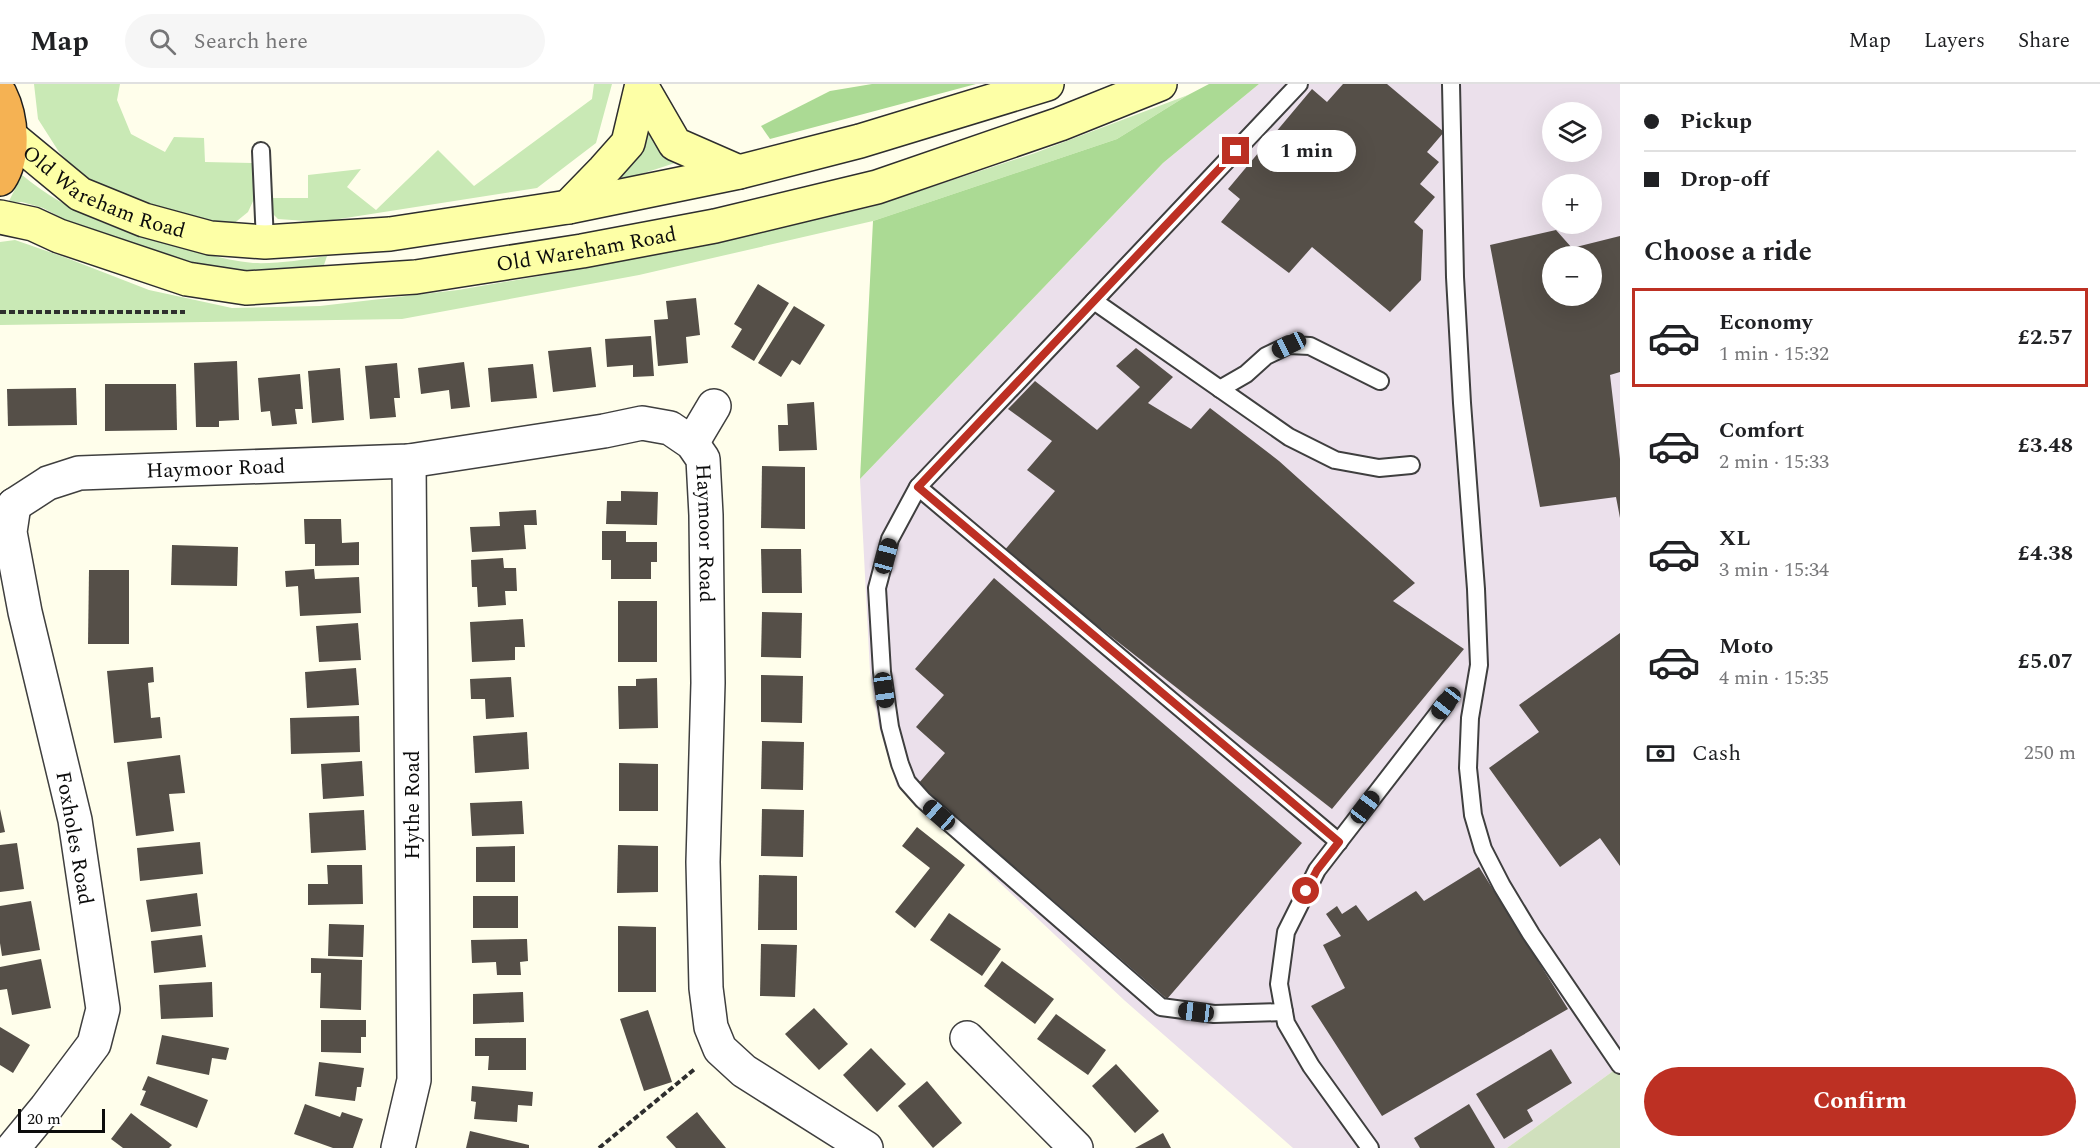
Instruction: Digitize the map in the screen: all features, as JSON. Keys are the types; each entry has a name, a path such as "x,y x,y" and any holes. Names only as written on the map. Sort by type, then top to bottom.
{"highway":[{"path":"0,178 3,173 7,105"}],"street":[{"name":"Old Wareham Road","path":"7,105 80,194 144,220 210,237 265,242 390,234 568,207 739,172 860,141 1047,84"},
{"name":"Old Wareham Road","path":"0,217 33,224 59,236 187,279 246,288 416,277 582,251 715,226 877,187 1060,124 1160,84"},
{"path":"642,86 675,144 739,172"},
{"path":"568,207 604,171 628,142 642,86"},
{"path":"692,443 714,406"},
{"name":"Haymoor Road","path":"7,499 79,473 409,461 642,423 670,428 692,443 703,459 705,515 708,683 704,862 706,988 711,1027 720,1049 744,1071 866,1148"},
{"name":"Hythe Road","path":"398,1148 414,1080 409,461"},
{"name":"Foxholes Road","path":"7,499 10,531 25,612 75,820 103,1009 94,1044 13,1148"},
{"path":"967,1038 1076,1148"}],"lane":[{"path":"1284,1012 1214,1014 1161,1008 923,800 907,782 890,727 882,672 877,588 890,539 918,487 1299,84"},
{"path":"1451,84 1455,277 1479,665 1470,718 1468,768 1473,815 1483,849 1502,886 1537,944 1620,1065"},
{"path":"261,152 265,242"},
{"path":"1094,301 1289,437 1335,460 1379,468 1411,465"},
{"path":"1220,389 1246,374 1266,356 1289,345 1310,346 1380,381"},
{"path":"918,487 1339,842"},
{"path":"1370,1148 1311,1066 1286,1023 1279,984 1286,932 1317,870 1446,703"}],"path":[{"path":"599,1148 720,1049"}],"shaded area":[{"path":"1259,84 1620,84 1620,1066 1507,1148 1293,1148 1124,1000 897,786 879,727 870,672 860,479 1163,163"}],"green space":[{"path":"34,84 120,84 117,100 131,134 165,152 174,137 204,138 205,162 252,163 254,199 248,212 232,225 144,209 85,180 59,152 38,119"},
{"path":"594,84 612,84 596,143 537,188 320,222 278,219 272,213 272,198 308,198 308,175 361,169 347,187 376,210 438,150 474,186 592,99"},
{"path":"872,84 976,84 770,139 761,126 830,91"},
{"path":"1209,84 1259,84 1163,163 860,479 873,221 1117,139"},
{"path":"1188,95 1117,139 873,221 639,275 402,319 0,325 0,242 15,240 149,290 232,308 320,306 458,290 603,265 871,207 1035,153"},
{"path":"646,128 655,142 678,162 601,187"},
{"path":"22,175 59,201 101,222 167,244 221,258 253,263 327,256 322,271 254,273 184,263 77,226 43,208 22,202 8,203"},
{"path":"1620,1066 1620,1148 1507,1148"}],"building":[{"path":"1343,84 1387,84 1444,132 1427,152 1439,162 1420,184 1435,197 1414,222 1423,230 1421,280 1390,312 1312,247 1289,273 1221,222 1240,199 1228,189 1312,89 1327,102"},
{"path":"1542,233 1560,234 1570,246 1542,246 1542,306 1602,306 1602,246 1580,246 1620,236 1620,372 1610,375 1620,459 1620,518 1616,497 1540,507 1490,245"},
{"path":"758,284 789,303 754,361 731,347 742,329 734,324"},
{"path":"696,298 700,335 686,337 688,363 658,366 654,320 668,319 666,301"},
{"path":"794,306 825,325 800,365 792,360 781,377 758,363"},
{"path":"651,336 654,376 633,377 633,365 607,367 605,339"},
{"path":"591,347 596,387 553,392 548,351"},
{"path":"1136,348 1173,377 1148,403 1191,429 1210,408 1279,461 1415,583 1393,601 1464,649 1332,809 1003,552 1055,491 1027,470 1052,441 1008,409 1035,381 1097,430 1140,387 1116,366"},
{"path":"237,361 239,420 219,421 219,427 196,427 194,363"},
{"path":"464,362 470,407 451,409 449,390 421,394 418,368"},
{"path":"397,363 400,398 394,398 396,417 370,419 365,366"},
{"path":"533,364 537,398 491,402 488,368"},
{"path":"340,368 344,420 312,423 308,371"},
{"path":"300,374 303,409 295,409 297,424 272,426 270,411 261,412 258,378"},
{"path":"105,384 176,384 177,430 105,431"},
{"path":"76,388 77,425 8,426 7,389"},
{"path":"814,402 817,450 779,451 778,425 788,425 787,404"},
{"path":"762,466 805,467 805,529 761,528"},
{"path":"621,491 658,492 657,525 606,524 607,501 621,501"},
{"path":"536,510 537,525 524,525 526,549 472,552 470,527 500,526 499,512"},
{"path":"304,519 341,519 342,543 359,542 359,565 315,566 315,544 305,544"},
{"path":"602,531 626,531 626,542 657,542 657,562 651,562 651,579 611,579 611,560 602,560"},
{"path":"172,545 238,547 237,586 171,585"},
{"path":"761,549 801,549 802,593 762,593"},
{"path":"503,558 504,568 516,568 517,591 505,591 506,605 478,607 477,587 472,587 471,560"},
{"path":"314,569 315,579 359,577 361,613 300,616 298,586 286,587 285,571"},
{"path":"89,570 129,570 129,644 88,644"},
{"path":"994,578 1302,843 1167,999 918,784 945,753 916,727 944,695 915,669"},
{"path":"618,601 657,601 657,662 618,662"},
{"path":"762,612 802,613 801,658 761,657"},
{"path":"523,619 525,647 515,647 515,660 472,662 470,622"},
{"path":"358,623 361,660 319,662 316,626"},
{"path":"1620,633 1620,866 1600,838 1560,867 1489,768 1539,732 1519,705"},
{"path":"153,667 154,682 148,683 151,718 160,717 162,738 114,743 107,671"},
{"path":"356,668 359,705 307,708 305,672"},
{"path":"761,675 803,676 802,723 761,722"},
{"path":"511,677 514,717 486,719 485,699 471,699 470,679"},
{"path":"657,678 658,728 619,729 618,686 636,686 636,679"},
{"path":"359,716 360,752 291,754 290,718"},
{"path":"527,732 529,769 475,773 473,736"},
{"path":"762,741 804,742 803,790 761,789"},
{"path":"180,755 185,793 169,794 174,831 136,836 127,762"},
{"path":"362,761 364,796 323,799 321,764"},
{"path":"619,763 658,764 658,811 619,811"},
{"path":"522,801 524,834 472,836 470,803"},
{"path":"0,809 5,832 0,833"},
{"path":"762,809 804,810 803,857 761,856"},
{"path":"364,810 366,850 311,853 309,813"},
{"path":"917,827 965,865 915,928 895,912 930,868 902,846"},
{"path":"200,842 203,874 140,881 137,848"},
{"path":"17,843 24,889 0,892 0,845"},
{"path":"618,845 658,846 658,892 617,893"},
{"path":"515,846 515,882 476,882 476,847"},
{"path":"327,865 362,865 363,904 308,905 308,884 328,884"},
{"path":"1479,867 1568,1009 1382,1116 1311,1006 1345,988 1323,945 1341,936 1326,914 1337,906 1342,914 1356,905 1368,921 1416,891 1424,901"},
{"path":"759,875 797,876 797,930 758,930"},
{"path":"197,893 201,926 151,932 146,900"},
{"path":"473,896 518,896 518,928 473,928"},
{"path":"31,901 40,950 2,956 0,906"},
{"path":"949,913 1001,949 982,976 930,940"},
{"path":"329,924 364,925 363,957 328,956"},
{"path":"618,926 656,927 656,992 618,992"},
{"path":"202,935 206,967 154,973 151,941"},
{"path":"527,939 528,961 520,962 521,975 497,975 496,962 472,963 471,940"},
{"path":"761,944 797,945 795,997 760,996"},
{"path":"311,958 362,960 361,1010 320,1008 321,973 311,973"},
{"path":"41,959 51,1008 12,1015 7,989 0,990 0,967"},
{"path":"1002,961 1054,999 1035,1024 984,986"},
{"path":"212,982 213,1017 161,1019 159,985"},
{"path":"523,992 524,1022 473,1024 473,994"},
{"path":"814,1008 848,1044 819,1070 785,1034"},
{"path":"648,1010 672,1082 644,1091 620,1019"},
{"path":"1056,1014 1106,1050 1088,1075 1037,1039"},
{"path":"321,1020 366,1020 366,1037 361,1037 361,1053 321,1052"},
{"path":"0,1027 30,1045 13,1073 0,1065"},
{"path":"162,1035 229,1048 226,1060 212,1058 209,1075 156,1064"},
{"path":"475,1038 526,1038 526,1070 488,1070 489,1056 475,1056"},
{"path":"871,1048 906,1084 877,1112 843,1075"},
{"path":"1551,1049 1572,1083 1527,1110 1533,1121 1504,1139 1476,1094"},
{"path":"319,1062 364,1068 361,1087 357,1087 355,1101 315,1096"},
{"path":"1116,1064 1159,1111 1135,1133 1092,1086"},
{"path":"148,1076 208,1100 197,1128 140,1105 146,1091 142,1090"},
{"path":"927,1081 962,1123 933,1148 898,1106"},
{"path":"472,1086 533,1092 532,1106 518,1105 517,1122 474,1119 476,1102 471,1101"},
{"path":"305,1104 340,1117 342,1112 363,1119 353,1148 333,1148 294,1134"},
{"path":"1469,1104 1495,1148 1420,1148 1414,1138"},
{"path":"697,1112 726,1148 676,1148 666,1137"},
{"path":"131,1113 172,1145 169,1148 123,1148 111,1139"},
{"path":"470,1131 529,1145 529,1148 466,1148"},
{"path":"1163,1133 1171,1148 1135,1148"}],"route":[{"path":"1236,151 918,487 1339,842 1317,870 1306,891"}]}
